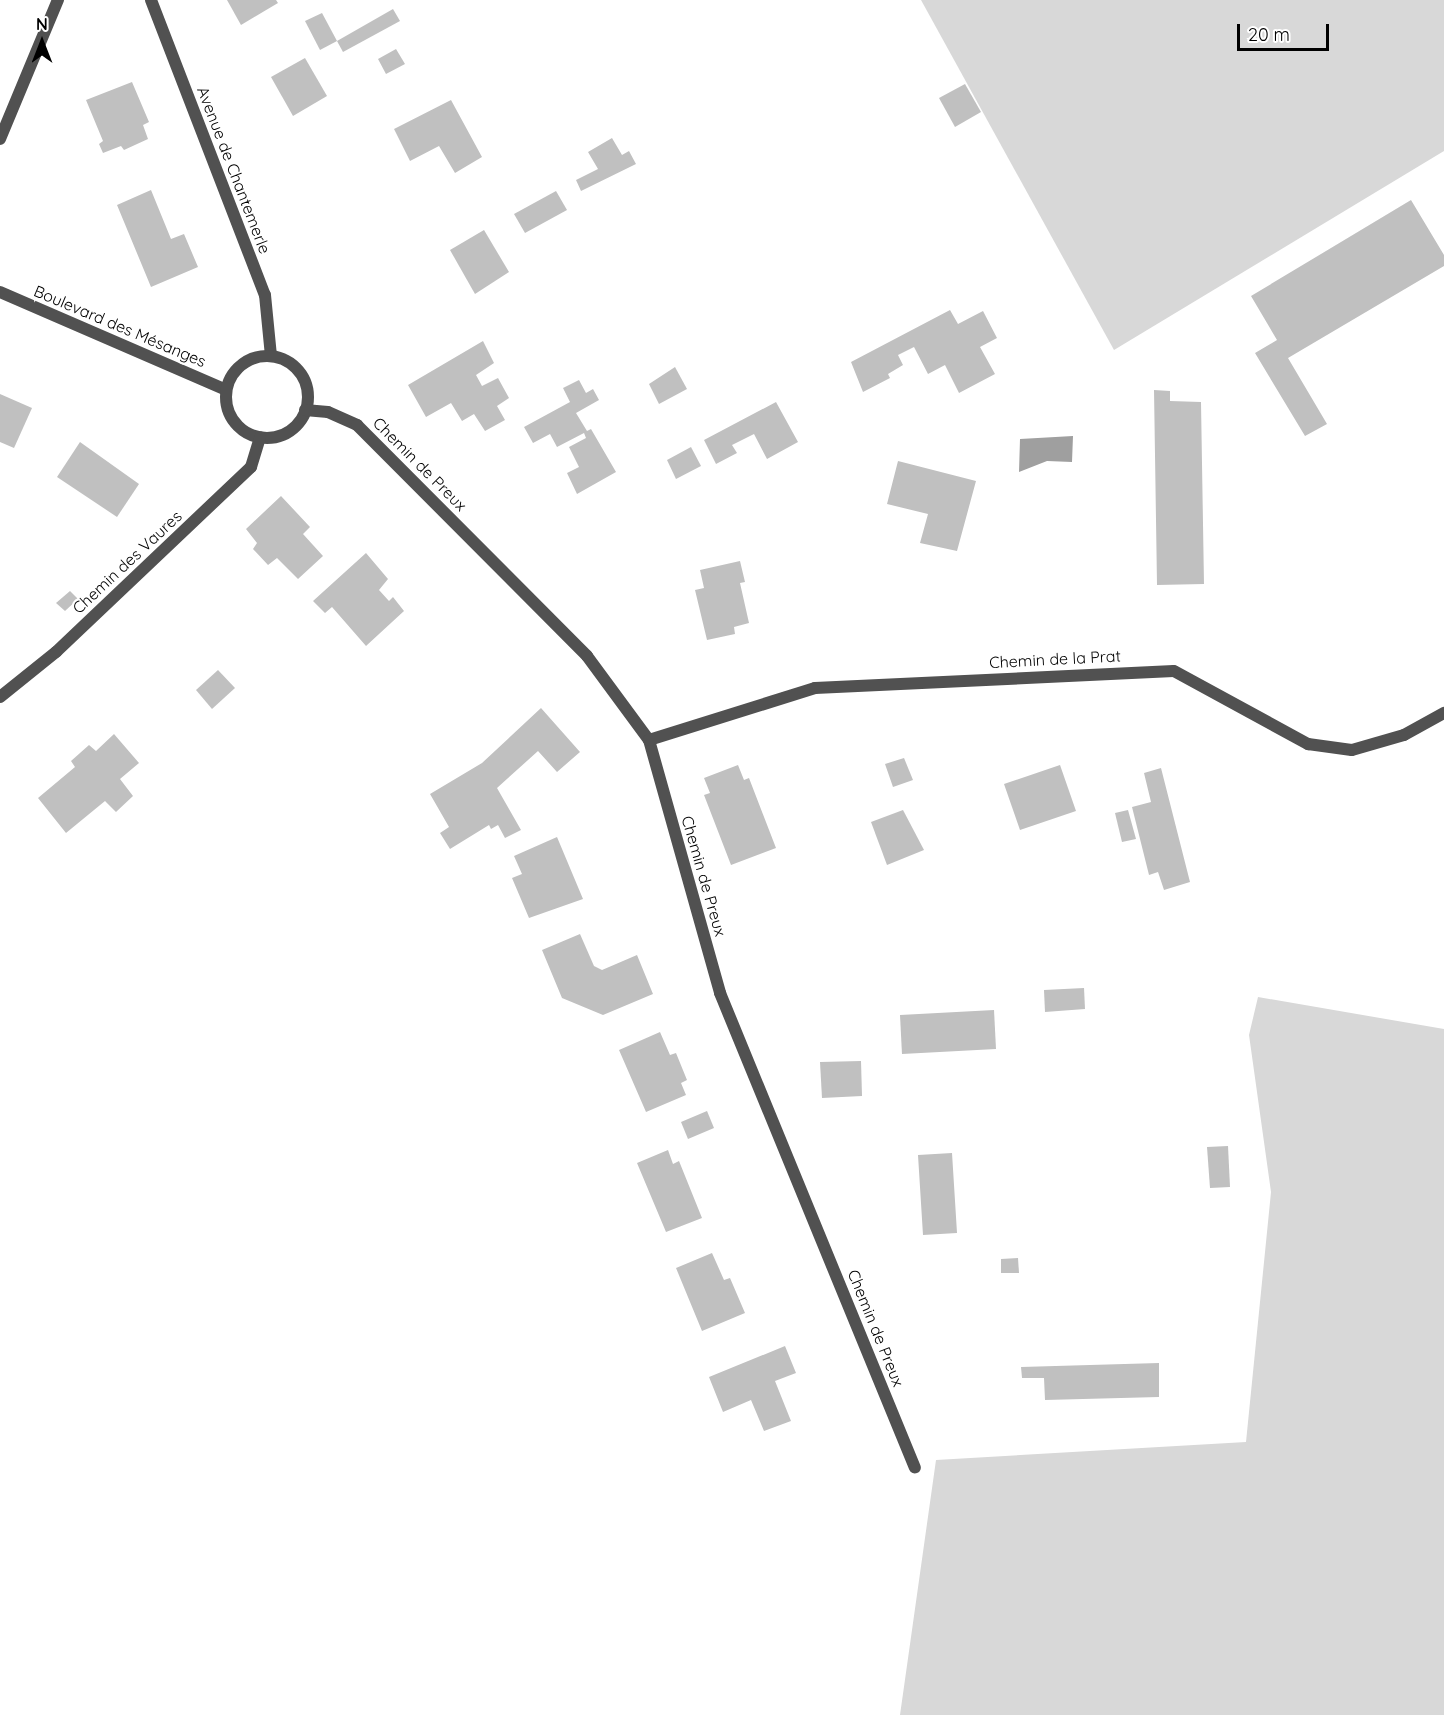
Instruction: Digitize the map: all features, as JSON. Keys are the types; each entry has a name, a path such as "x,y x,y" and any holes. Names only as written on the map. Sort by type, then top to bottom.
{"street":[{"path":"0,139 58,0"},
{"name":"Avenue de Chantemerle","path":"151,0 265,295 271,356"},
{"name":"Boulevard des Mésanges","path":"0,292 226,390"},
{"path":"271,356 288,362 301,375 306,386 305,410 300,421 282,435 260,437 247,433 230,415 226,390 237,368 247,361 271,356"},
{"name":"Chemin de Preux","path":"305,410 328,411 357,425 587,656 649,740 720,993 915,1468"},
{"name":"Chemin des Vaures","path":"0,697 56,652 251,467 260,437"},
{"name":"Chemin de la Prat","path":"649,740 815,688 1174,671 1308,744 1352,750 1404,735 1444,713"}],"shaded area":[{"path":"921,0 1444,0 1444,151 1114,350"},
{"path":"1073,436 1072,462 1047,461 1019,472 1020,439"},
{"path":"1258,997 1444,1029 1444,1715 900,1715 936,1460 1246,1442 1271,1192 1249,1035"}],"building":[{"path":"227,0 276,0 278,3 241,25"},
{"path":"393,9 400,21 343,52 337,41"},
{"path":"322,13 337,41 320,50 305,21"},
{"path":"396,49 405,64 386,74 378,59"},
{"path":"305,58 327,96 293,116 271,77"},
{"path":"132,82 149,122 143,125 148,139 124,150 121,146 103,153 99,144 103,141 86,100"},
{"path":"965,84 981,112 955,127 939,98"},
{"path":"451,100 482,157 455,173 439,146 410,161 394,129"},
{"path":"612,138 622,155 629,151 636,164 581,191 576,180 598,169 588,152"},
{"path":"151,190 171,239 184,234 198,267 151,287 117,205"},
{"path":"556,191 567,210 525,233 514,214"},
{"path":"1411,200 1444,255 1444,266 1288,358 1327,424 1305,436 1255,353 1277,340 1251,296"},
{"path":"484,230 509,272 475,294 450,250"},
{"path":"950,310 958,324 983,311 997,338 980,347 995,374 959,393 945,365 928,374 914,347 898,355 903,365 888,374 890,378 863,392 851,362"},
{"path":"483,341 494,363 476,375 482,386 498,378 509,398 497,406 505,420 485,431 474,414 462,421 451,403 426,417 408,385"},
{"path":"675,367 687,389 659,404 649,384"},
{"path":"579,380 586,393 593,389 599,400 576,413 587,431 591,429 616,472 577,494 567,473 579,467 569,447 586,438 584,433 557,447 550,434 533,443 524,427 570,402 563,388"},
{"path":"1154,390 1170,391 1170,401 1201,402 1204,584 1157,585"},
{"path":"0,394 32,408 14,448 0,442"},
{"path":"776,402 798,442 767,459 754,434 732,445 737,453 716,464 704,440"},
{"path":"80,442 139,484 117,517 57,477"},
{"path":"691,447 701,466 676,479 667,460"},
{"path":"898,461 976,481 957,551 920,543 928,514 887,504"},
{"path":"281,496 310,527 303,534 323,556 298,579 277,558 268,565 253,549 257,543 246,529"},
{"path":"366,553 388,579 379,590 389,601 393,597 404,611 366,646 332,607 325,613 313,601"},
{"path":"740,561 745,582 740,583 749,623 734,627 735,634 707,640 695,590 704,588 700,570"},
{"path":"70,591 78,599 65,611 56,603"},
{"path":"218,670 235,688 212,709 196,690"},
{"path":"541,708 580,752 557,772 538,751 497,788 521,830 505,838 498,825 491,829 489,825 450,849 440,833 449,827 430,794 482,763"},
{"path":"114,734 139,763 120,779 133,796 116,812 105,801 66,833 38,798 75,767 71,761 89,745 96,751"},
{"path":"904,758 913,780 893,787 885,764"},
{"path":"738,765 744,780 749,778 776,848 731,865 704,795 710,793 704,778"},
{"path":"1060,765 1076,811 1020,830 1004,784"},
{"path":"1161,768 1190,882 1164,890 1158,872 1149,875 1132,807 1151,802 1144,773"},
{"path":"903,810 924,850 887,865 871,822"},
{"path":"1128,810 1136,839 1122,842 1115,813"},
{"path":"557,837 583,899 529,918 512,878 522,874 514,856"},
{"path":"580,934 594,966 602,970 637,955 653,994 603,1015 562,998 542,950"},
{"path":"1084,988 1085,1009 1045,1012 1044,990"},
{"path":"994,1010 996,1049 902,1054 900,1015"},
{"path":"660,1032 670,1055 676,1053 687,1080 681,1083 686,1095 646,1112 619,1050"},
{"path":"861,1061 862,1096 822,1098 820,1062"},
{"path":"707,1111 714,1128 688,1139 681,1122"},
{"path":"1228,1146 1230,1187 1210,1188 1207,1147"},
{"path":"668,1150 673,1164 679,1161 702,1218 666,1232 637,1163"},
{"path":"952,1153 957,1233 923,1235 918,1155"},
{"path":"712,1253 724,1280 730,1278 745,1313 702,1331 676,1268"},
{"path":"1018,1258 1019,1273 1001,1273 1001,1259"},
{"path":"785,1346 796,1373 775,1381 791,1421 764,1431 751,1400 723,1412 709,1377"},
{"path":"1159,1363 1159,1397 1045,1400 1044,1378 1022,1378 1021,1367"}]}
